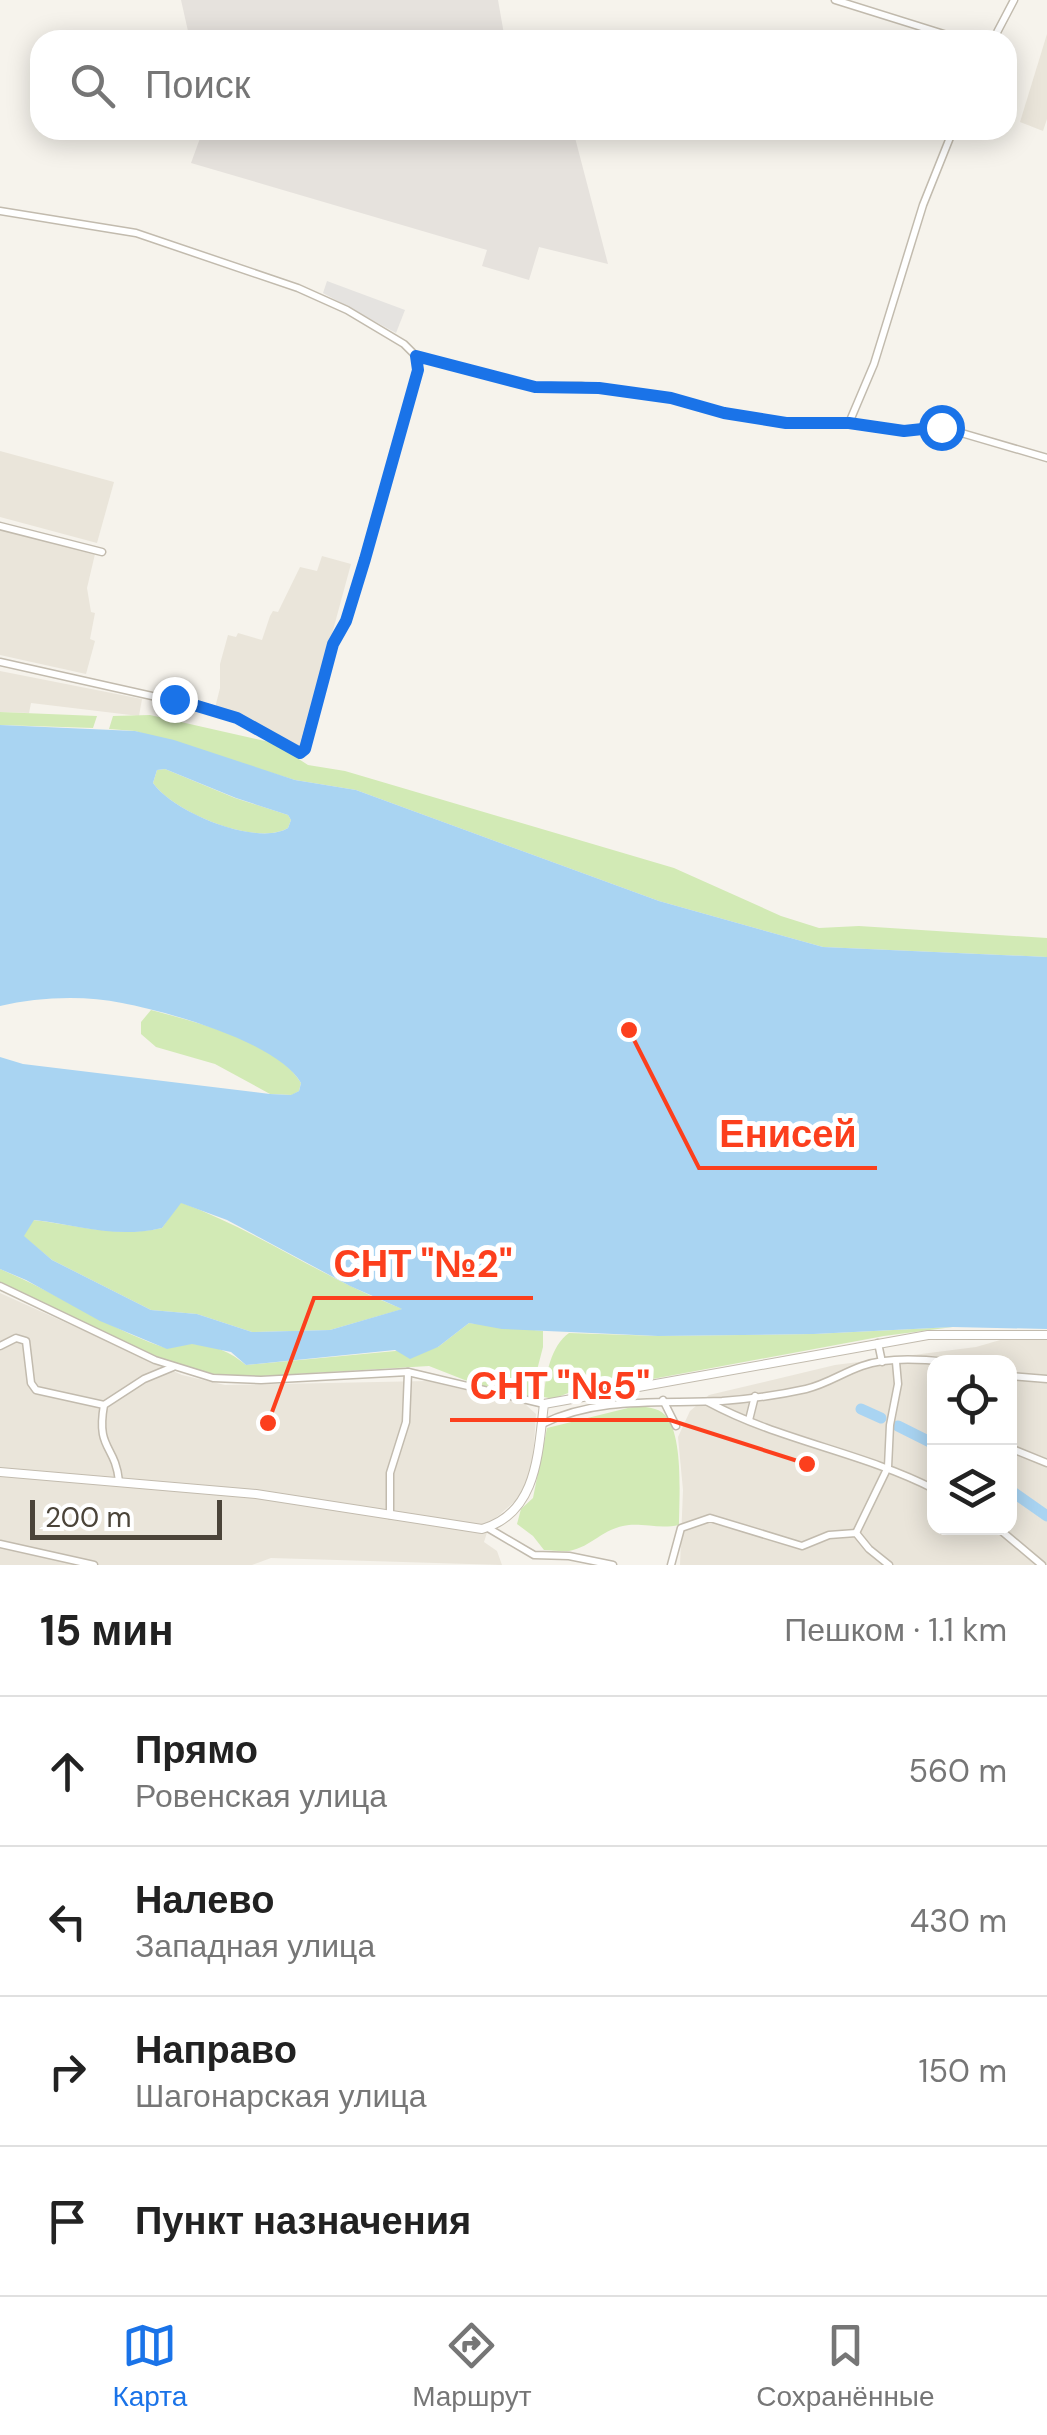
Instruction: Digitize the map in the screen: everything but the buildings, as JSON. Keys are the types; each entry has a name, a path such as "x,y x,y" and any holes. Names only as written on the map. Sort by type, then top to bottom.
{"street":[{"path":"835,0 931,30"},
{"path":"998,30 1014,0"},
{"path":"849,423 874,364 922,205 949,140"},
{"path":"0,211 136,233 298,288 348,310 404,344 416,356 535,387 599,388 671,398 724,413 786,423 849,423 904,431 941,427 1047,458"},
{"path":"0,662 202,707 237,718 300,752 309,736 333,644 346,621 365,559 418,370 416,356"},
{"path":"0,526 102,552"},
{"path":"0,1286 173,1367 213,1378 408,1372 544,1404 878,1343 958,1333 1047,1335"},
{"path":"0,1346 16,1338 26,1341 30,1382 36,1390 104,1405 144,1379 173,1367"},
{"path":"878,1343 882,1362"},
{"path":"856,1532 888,1467 890,1424 898,1384 896,1361"},
{"path":"542,1424 585,1409 663,1400 755,1396 832,1382 866,1364 927,1362"},
{"path":"390,1515 390,1474 406,1422 408,1372"},
{"path":"1017,1377 1047,1380"},
{"path":"750,1420 755,1396"},
{"path":"663,1400 676,1426"},
{"path":"707,1401 828,1451 888,1467 927,1486"},
{"path":"488,1528 517,1506 529,1491 544,1404"},
{"path":"104,1405 100,1437 116,1464 119,1482"},
{"path":"1017,1451 1047,1463"},
{"path":"0,1472 256,1494 469,1529 488,1528 534,1555 569,1556 612,1565"},
{"path":"671,1565 681,1528 710,1518 802,1546 829,1534 856,1532"},
{"path":"856,1532 889,1565"},
{"path":"1006,1535 1042,1565"},
{"path":"0,1544 94,1565"}],"shaded area":[{"path":"181,0 498,0 503,30 188,30"},
{"path":"1047,34 1047,119 1043,131 1020,122"},
{"path":"199,140 576,140 608,264 539,247 529,280 482,266 487,250 191,163"},
{"path":"327,281 405,310 396,333 323,293"},
{"path":"0,451 114,482 97,543 0,517"},
{"path":"0,530 95,554 87,588 91,612 95,613 90,639 95,641 86,674 0,655"},
{"path":"322,556 351,564 301,748 248,724 244,717 215,708 228,635 236,637 238,633 262,640 270,616 273,611 278,612 300,567 317,571"},
{"path":"0,671 142,699 139,716 31,703 29,713 0,712"},
{"path":"0,1293 182,1375 225,1385 427,1381 525,1404 536,1414 532,1474 522,1495 490,1523 484,1542 497,1551 502,1565 271,1558 252,1565 0,1565"},
{"path":"1007,1338 1047,1339 1047,1565 680,1565 683,1490 678,1437 690,1411 709,1395 835,1365 976,1347"}],"green space":[{"path":"0,712 97,716 93,728 0,725"},
{"path":"150,715 274,743 308,765 345,771 674,868 781,916 819,928 859,926 1047,938 1047,957 823,947 659,901 356,790 295,780 135,731 109,729 113,716"},
{"path":"165,769 288,815 288,828 256,833 196,815 153,783 157,770"},
{"path":"151,1010 254,1045 289,1069 301,1083 299,1091 292,1095 270,1094 215,1064 156,1047 141,1034 141,1022"},
{"path":"180,1202 403,1309 330,1330 252,1332 197,1314 151,1310 52,1260 23,1236 33,1220 113,1231 162,1228"},
{"path":"0,1269 160,1346 206,1345 227,1352 246,1365 438,1347 469,1323 543,1331 543,1347 530,1397 480,1386 429,1366 246,1377 214,1374 157,1359 0,1282"},
{"path":"953,1327 631,1383 591,1384 553,1399 544,1397 553,1353 569,1333 814,1334"},
{"path":"636,1406 658,1410 671,1424 679,1468 679,1525 629,1525 611,1530 577,1549 544,1550 517,1524 521,1509 533,1498 547,1428"}],"water":[{"path":"0,725 135,731 174,740 295,780 356,790 659,901 823,947 1047,957 1047,1329 953,1327 658,1336 502,1329 469,1323 438,1347 410,1359 395,1350 246,1365 231,1352 192,1344 167,1349 100,1321 0,1269 0,1057 23,1064 270,1094 291,1095 299,1091 301,1083 270,1054 246,1042 142,1007 77,998 0,1006","holes":["165,769 288,815 288,828 257,833 196,815 153,783 157,770","181,1203 227,1220 350,1286 402,1309 330,1330 252,1332 197,1314 151,1310 52,1260 24,1236 34,1220 113,1232 162,1228"]}],"waterway":[{"path":"861,1409 881,1418"},
{"path":"898,1426 927,1440"},
{"path":"1017,1495 1047,1516"}],"place":[{"name":"Енисей","path":"629,1030"},
{"name":"СНТ \"№2\"","path":"268,1423"},
{"name":"СНТ \"№5\"","path":"807,1464"}],"route":[{"path":"174,699 237,718 300,753 305,749 333,644 346,621 365,559 418,370 416,356 535,387 582,386 671,398 724,413 786,423 849,423 904,431 941,427"}]}
